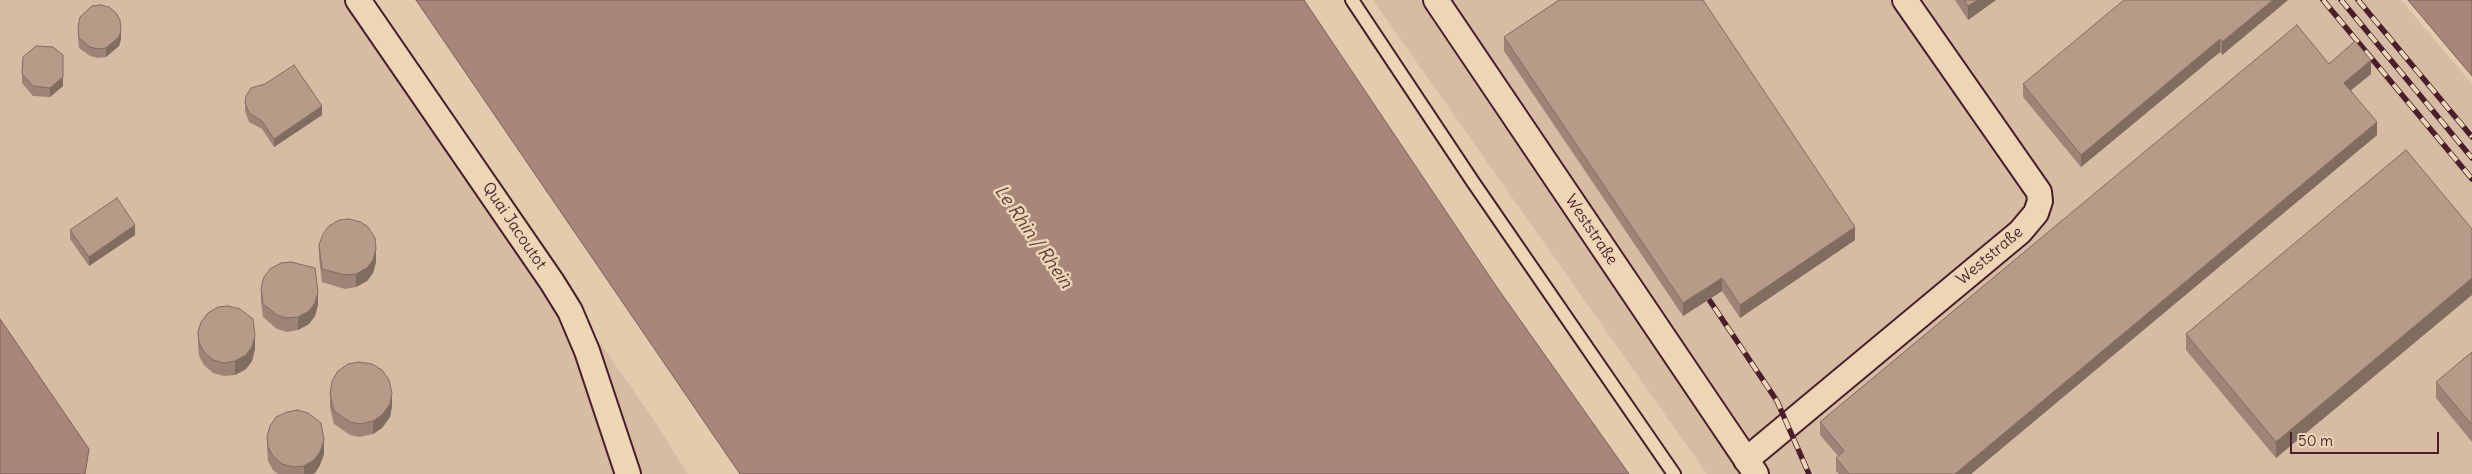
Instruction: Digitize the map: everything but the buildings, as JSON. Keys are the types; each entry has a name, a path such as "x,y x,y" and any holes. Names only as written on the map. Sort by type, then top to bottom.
{"street":[{"name":"Quai Jacoutot","path":"358,0 570,311 587,351 628,474"},
{"name":"Weststraße","path":"1436,0 1751,467 2020,232 2036,212 2040,201 2039,192 1906,0"}],"lane":[{"path":"1352,0 1478,190 1674,474"}],"shaded area":[{"path":"0,0 362,0 653,419 688,474 0,474"},
{"path":"1373,0 2401,0 2472,84 2472,474 1707,474"}],"water":[{"name":"Le Rhin / Rhein","path":"416,0 1304,0 1496,286 1629,474 740,474"},
{"path":"2408,0 2472,0 2472,76"},
{"path":"0,319 89,449 85,474 0,474"}],"railway":[{"path":"2323,0 2472,179"},
{"path":"2341,0 2472,158"},
{"path":"2358,0 2472,137"},
{"path":"1702,289 1777,401 1809,474"}]}
